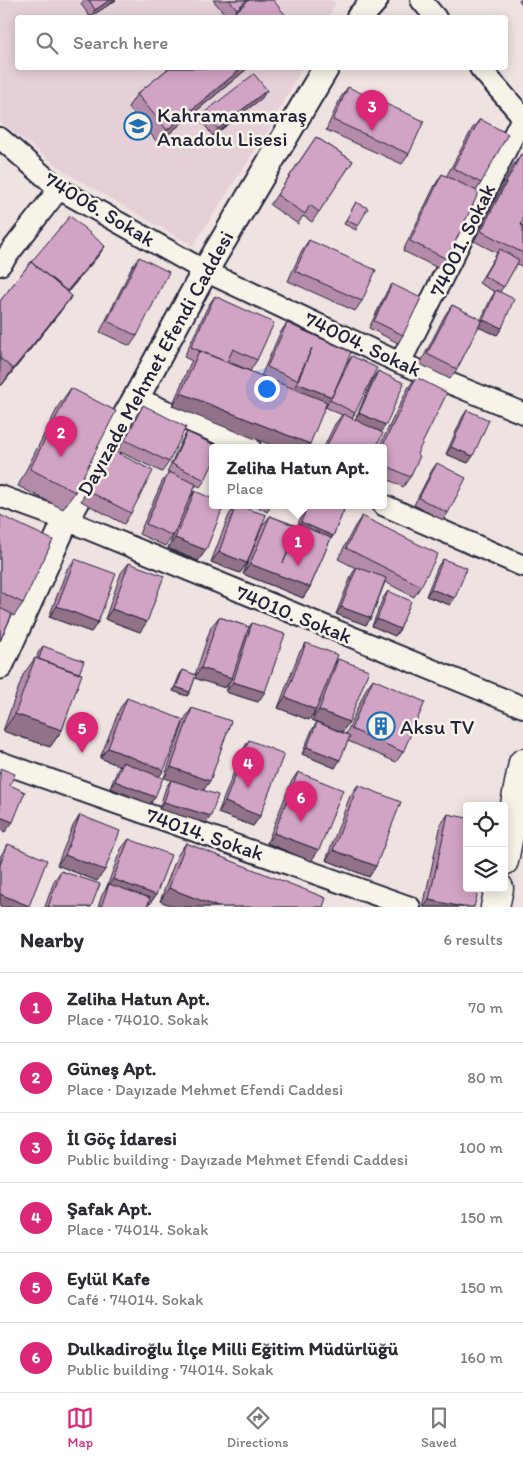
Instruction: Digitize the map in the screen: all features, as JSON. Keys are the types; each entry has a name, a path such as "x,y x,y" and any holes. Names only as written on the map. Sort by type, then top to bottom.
{"main road":[{"path":"507,847 523,763"},
{"path":"495,907 498,892"}],"street":[{"path":"362,15 375,0"},
{"path":"421,0 434,15"},
{"name":"Dayızade Mehmet Efendi Caddesi","path":"0,666 66,520 136,398 205,271 325,70"},
{"path":"482,70 523,116"},
{"name":"74001. Sokak","path":"400,363 523,116"},
{"name":"74006. Sokak","path":"0,138 59,189 205,271"},
{"path":"0,265 59,189"},
{"name":"74004. Sokak","path":"205,271 400,363 523,413"},
{"path":"136,398 243,444"},
{"name":"74010. Sokak","path":"0,496 66,520 523,707"},
{"path":"387,507 523,566"},
{"name":"74014. Sokak","path":"0,762 410,907"}],"shaded area":[{"name":"Kahramanmaraş Anadolu Lisesi","path":"0,0 332,0 335,3 329,15 15,15 15,70 301,70 269,129 193,246 68,174 0,122"}],"building":[{"path":"89,0 110,0 95,10"},
{"path":"229,0 247,0 237,9"},
{"path":"249,0 273,0 286,15 232,15"},
{"path":"167,70 240,70 167,130 137,94"},
{"path":"254,74 267,90 218,129 205,112"},
{"path":"348,87 424,121 409,154 333,120"},
{"path":"480,119 508,134 481,183 453,168"},
{"path":"316,137 353,161 319,212 310,205 305,214 277,195"},
{"path":"521,154 523,155 523,221 521,225 523,226 523,253 481,231"},
{"path":"442,174 479,192 447,259 410,241"},
{"path":"356,202 368,208 358,226 346,220"},
{"path":"70,216 105,246 67,291 31,262"},
{"path":"309,240 376,270 362,301 295,271"},
{"path":"500,249 519,260 504,287 484,276"},
{"path":"139,257 169,272 137,336 107,321"},
{"path":"31,262 72,296 13,369 0,358 0,301"},
{"path":"392,284 421,298 403,335 374,321"},
{"path":"496,290 514,299 502,328 483,320"},
{"path":"215,296 274,323 257,360 233,349 227,362 191,347"},
{"path":"452,305 482,320 457,369 427,354"},
{"path":"287,323 351,352 332,397 297,383 312,348 297,380 267,367"},
{"path":"199,351 327,402 310,444 181,393"},
{"path":"352,356 377,368 355,413 330,400"},
{"path":"378,371 404,383 386,425 359,413"},
{"path":"416,377 447,393 417,454 420,456 410,477 387,466 387,444 383,444"},
{"path":"71,388 116,411 75,492 30,469"},
{"path":"143,405 186,427 169,462 125,440"},
{"path":"467,410 489,420 473,456 451,447"},
{"path":"343,414 383,433 378,444 328,444"},
{"path":"187,432 213,444 209,444 209,472 205,480 172,464"},
{"path":"110,449 153,471 131,513 88,491"},
{"path":"437,463 466,478 448,513 419,498"},
{"path":"169,472 196,484 173,536 146,524"},
{"path":"195,491 209,497 209,509 222,509 206,550 175,538"},
{"path":"235,509 248,509 266,515 247,563 219,552"},
{"path":"306,509 344,509 333,536 301,522"},
{"path":"0,515 53,540 23,603 0,592"},
{"path":"270,516 298,527 283,563 300,525 331,538 310,587 250,564"},
{"path":"362,516 438,554 421,586 346,548"},
{"path":"75,559 116,574 98,622 57,606"},
{"path":"443,559 467,568 455,598 431,589"},
{"path":"129,563 164,576 147,622 112,609"},
{"path":"357,567 386,578 371,618 341,607"},
{"path":"388,591 411,601 400,629 377,619"},
{"path":"0,608 12,614 0,641"},
{"path":"219,617 249,627 232,678 201,668"},
{"path":"252,623 285,634 265,692 233,682"},
{"path":"306,643 338,655 316,710 285,697"},
{"path":"43,646 84,661 79,674 39,659"},
{"path":"35,658 82,674 62,730 15,714"},
{"path":"338,659 369,670 349,722 319,710"},
{"path":"183,670 196,675 190,692 176,687"},
{"name":"Aksu TV","path":"373,679 425,702 403,752 351,729"},
{"path":"127,698 184,720 164,770 108,748"},
{"path":"192,708 231,721 210,781 171,767"},
{"path":"317,722 350,736 340,760 307,747"},
{"path":"249,740 284,754 260,816 225,802"},
{"path":"123,762 163,778 155,797 115,781"},
{"path":"0,768 15,774 10,785 25,792 13,822 0,817"},
{"path":"298,772 343,790 319,850 274,833"},
{"path":"171,780 218,795 211,816 164,802"},
{"path":"358,785 401,802 376,866 333,850"},
{"path":"448,814 463,817 463,892 478,892 474,907 463,907 429,900"},
{"path":"80,815 120,831 105,870 65,855"},
{"path":"129,839 171,855 156,895 113,879"},
{"path":"186,843 326,898 323,907 218,907 169,888"},
{"path":"8,844 47,860 29,906 0,894 0,865"},
{"path":"61,871 100,884 91,907 48,907"},
{"path":"109,884 150,898 147,907 101,907"}],"place":[{"name":"Kahramanmaraş Anadolu Lisesi","path":"138,126"},
{"name":"İl Göç İdaresi","path":"372,131"},
{"name":"Güneş Apt.","path":"61,457"},
{"name":"Zeliha Hatun Apt.","path":"298,566"},
{"name":"Aksu TV","path":"381,726"},
{"name":"Eylül Kafe","path":"82,753"},
{"name":"Şafak Apt.","path":"248,788"},
{"name":"Dulkadiroğlu İlçe Milli Eğitim Müdürlüğü","path":"301,822"}]}
